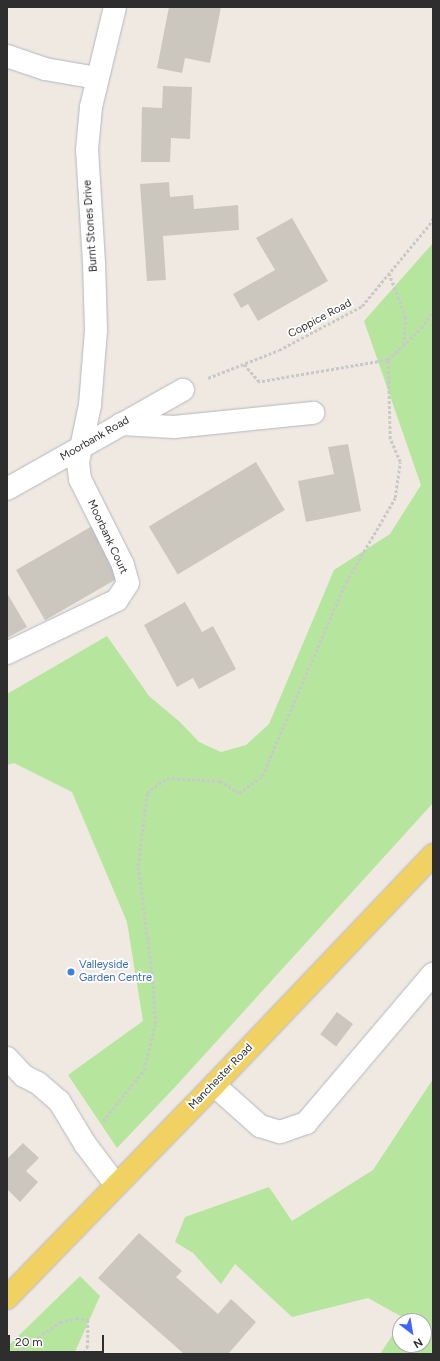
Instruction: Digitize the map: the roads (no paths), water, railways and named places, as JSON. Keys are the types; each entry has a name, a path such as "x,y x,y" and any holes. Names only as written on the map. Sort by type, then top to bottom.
{"main road":[{"name":"Manchester Road","path":"7,1298 214,1085 433,855"}],"street":[{"name":"Burnt Stones Drive","path":"81,446 90,405 96,330 94,263 87,150 91,107 114,7"},
{"path":"7,56 45,69 97,78"},
{"name":"Moorbank Road","path":"7,489 183,390"},
{"path":"121,424 174,426 313,413"},
{"name":"Moorbank Court","path":"7,653 117,600 128,583 123,565 80,479 78,462 81,446"},
{"path":"214,1085 260,1126 280,1132 306,1123 433,974"},
{"path":"7,1058 24,1076 38,1083 59,1101 84,1144 116,1185"}],"place":[{"name":"Valleyside Garden Centre","path":"71,972"}]}
